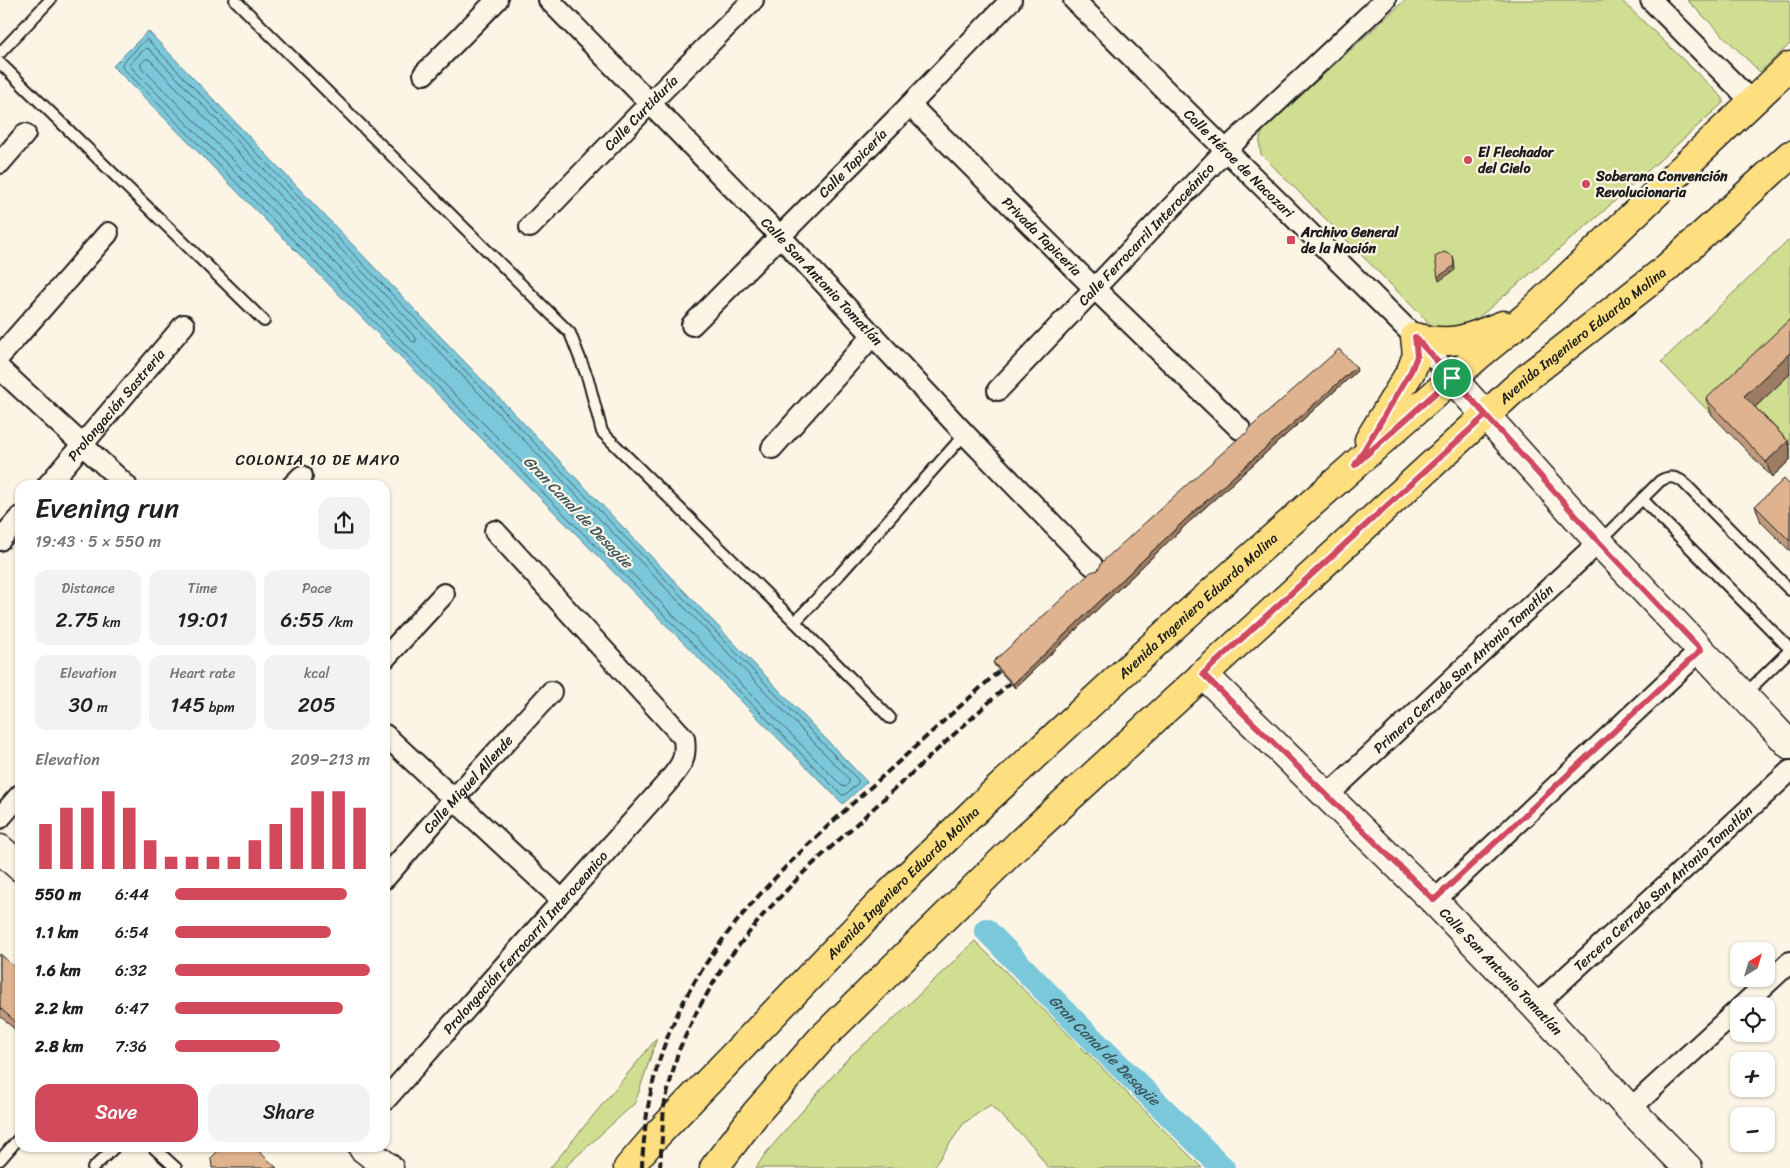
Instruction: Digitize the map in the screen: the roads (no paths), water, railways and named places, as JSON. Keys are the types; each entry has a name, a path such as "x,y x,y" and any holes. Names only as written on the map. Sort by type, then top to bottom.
{"main road":[{"name":"Avenida Ingeniero Eduardo Molina","path":"628,1168 653,1139 890,893 983,803 1174,626 1452,378 1526,317 1790,66"},
{"name":"Avenida Ingeniero Eduardo Molina","path":"714,1168 756,1113 821,1039 1021,842 1530,375 1662,272 1790,155"},
{"path":"1355,465 1411,371 1417,356 1415,337 1440,342 1464,340 1526,317"}],"street":[{"path":"424,74 497,0"},
{"name":"Calle San Antonio Tomatlán","path":"550,0 779,236 965,434 1092,565"},
{"name":"Calle Curtiduría","path":"530,227 753,0"},
{"name":"Calle Tapicería","path":"692,325 1011,0"},
{"name":"Calle Héroe de Nacozari","path":"1074,0 1415,337 1599,542 1790,745"},
{"name":"Calle Ferrocarril Interoceánico","path":"998,390 1226,150 1385,0"},
{"path":"1651,0 1752,102"},
{"name":"Privada Tapiceria","path":"910,105 1094,288 1240,429"},
{"path":"0,163 25,134"},
{"path":"0,356 108,233"},
{"name":"Prolongación Sastreria","path":"52,480 184,325"},
{"path":"772,448 872,335"},
{"path":"0,369 120,480"},
{"path":"0,540 15,523"},
{"name":"Prolongación Ferrocarril Interoceanico","path":"390,1094 666,784 679,768 686,754 684,738 495,531"},
{"name":"Primera Cerrada San Antonio Tomatlán","path":"1328,795 1599,542"},
{"path":"390,653 444,594"},
{"path":"1434,900 1701,650"},
{"name":"Calle San Antonio Tomatlán","path":"1203,674 1434,900 1630,1109 1688,1168"},
{"name":"Calle Miguel Allende","path":"390,872 551,692"},
{"path":"390,740 562,900"},
{"name":"Tercera Cerrada San Antonio Tomatlán","path":"1535,1006 1790,770"},
{"path":"0,818 15,801"},
{"path":"0,849 15,862"},
{"path":"1752,997 1789,964"},
{"path":"1630,1109 1730,1017"},
{"path":"368,1152 389,1168"}],"lane":[{"path":"0,53 50,0"},
{"path":"235,0 570,333 588,379 602,432 890,718"},
{"path":"0,63 264,321"},
{"path":"795,622 965,434"},
{"path":"1599,542 1665,478 1678,478 1790,590"},
{"path":"1642,499 1790,649 1744,695"},
{"path":"0,1160 15,1143"},
{"path":"93,1168 110,1152"},
{"path":"158,1152 176,1168"}],"water":[{"path":"148,31 867,782 843,804 113,66"}],"waterway":[{"name":"Gran Canal de Desagüe","path":"986,930 1082,1029 1223,1168"}],"railway":[{"path":"642,1168 645,1130 655,1076 672,1026 695,980 724,937 758,897 832,822 1010,661"},
{"path":"660,1168 664,1106 678,1052 697,1011 725,963 763,915 803,873 1010,683"}],"place":[{"name":"El Flechador del Cielo","path":"1468,160"},
{"name":"Soberana Convención Revolucionaria","path":"1586,184"},
{"name":"Archivo General de la Nación","path":"1291,240"}],"district":[{"name":"COLONIA 10 DE MAYO","path":"318,460"}]}
